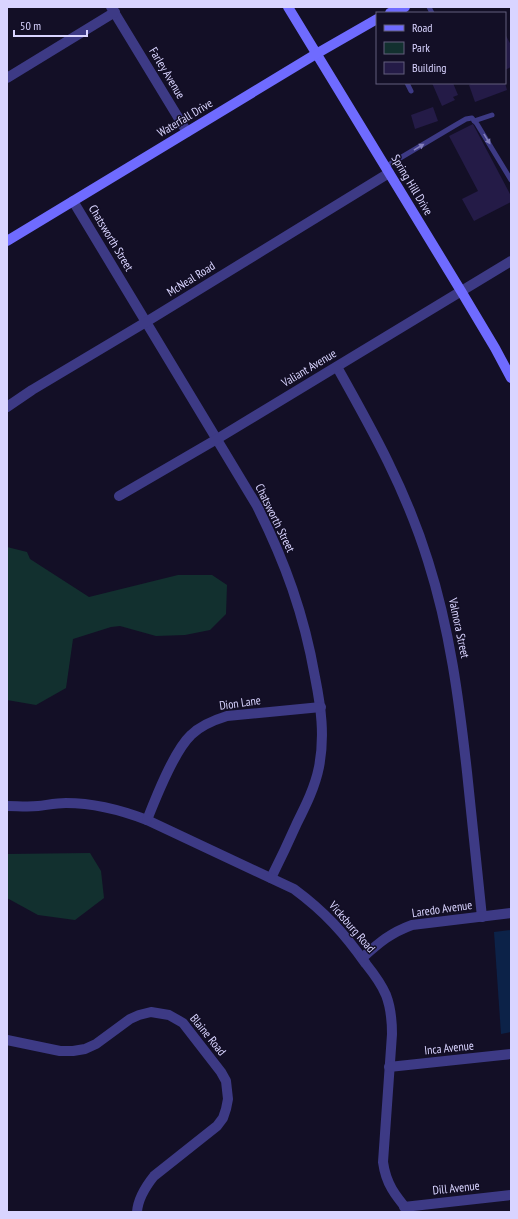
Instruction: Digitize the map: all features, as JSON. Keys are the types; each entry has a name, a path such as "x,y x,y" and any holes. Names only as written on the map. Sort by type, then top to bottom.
{"street":[{"name":"Spring Hill Drive","path":"288,7 461,291 511,378"},
{"path":"392,12 405,7"},
{"name":"Farley Avenue","path":"7,78 113,10 187,132"},
{"name":"Waterfall Drive","path":"7,241 316,54 376,20"},
{"name":"McNeal Road","path":"7,407 32,390 146,322 387,170"},
{"name":"Chatsworth Street","path":"73,201 257,506 274,541 301,612 321,707 322,748 314,786 271,878"},
{"name":"Valiant Avenue","path":"119,496 217,439 511,261"},
{"name":"Valmora Street","path":"337,367 398,481 416,527 440,600 456,678 482,917"},
{"name":"Dion Lane","path":"147,820 183,744 201,727 213,720 227,716 321,707"},
{"name":"Vicksburg Road","path":"7,806 36,806 64,803 87,804 130,814 147,820 294,889 329,918 362,958 380,983 390,1008 392,1018 392,1034 383,1162 384,1172 388,1184 394,1195 407,1209"},
{"name":"Laredo Avenue","path":"362,958 386,937 412,925 511,913"},
{"name":"Blaine Road","path":"7,1040 60,1051 85,1049 96,1044 130,1019 151,1012 160,1013 169,1015 183,1023 221,1072 226,1081 228,1099 223,1118 217,1126 154,1176 146,1185 141,1196 137,1212"},
{"name":"Inca Avenue","path":"389,1067 511,1054"},
{"name":"Dill Avenue","path":"407,1209 511,1195"}],"lane":[{"path":"408,84 411,91"},
{"path":"474,121 492,114"},
{"path":"387,170 466,119 472,118 511,180"}],"green space":[{"path":"7,547 27,552 30,559 89,597 178,575 212,575 227,585 226,614 210,630 185,635 156,636 120,626 111,627 73,639 66,688 36,705 7,700"},
{"path":"90,853 101,871 104,898 75,920 38,915 7,898 7,854"}],"water":[{"path":"511,930 511,1032 501,1034 494,932"}],"building":[{"path":"506,36 511,45 511,67 506,70"},
{"path":"432,84 453,84 458,95 453,97 455,100 442,106"},
{"path":"505,84 507,90 475,102 469,85"},
{"path":"433,107 438,121 415,129 411,115"},
{"path":"473,124 511,196 511,202 474,221 462,199 478,191 449,136"}]}
